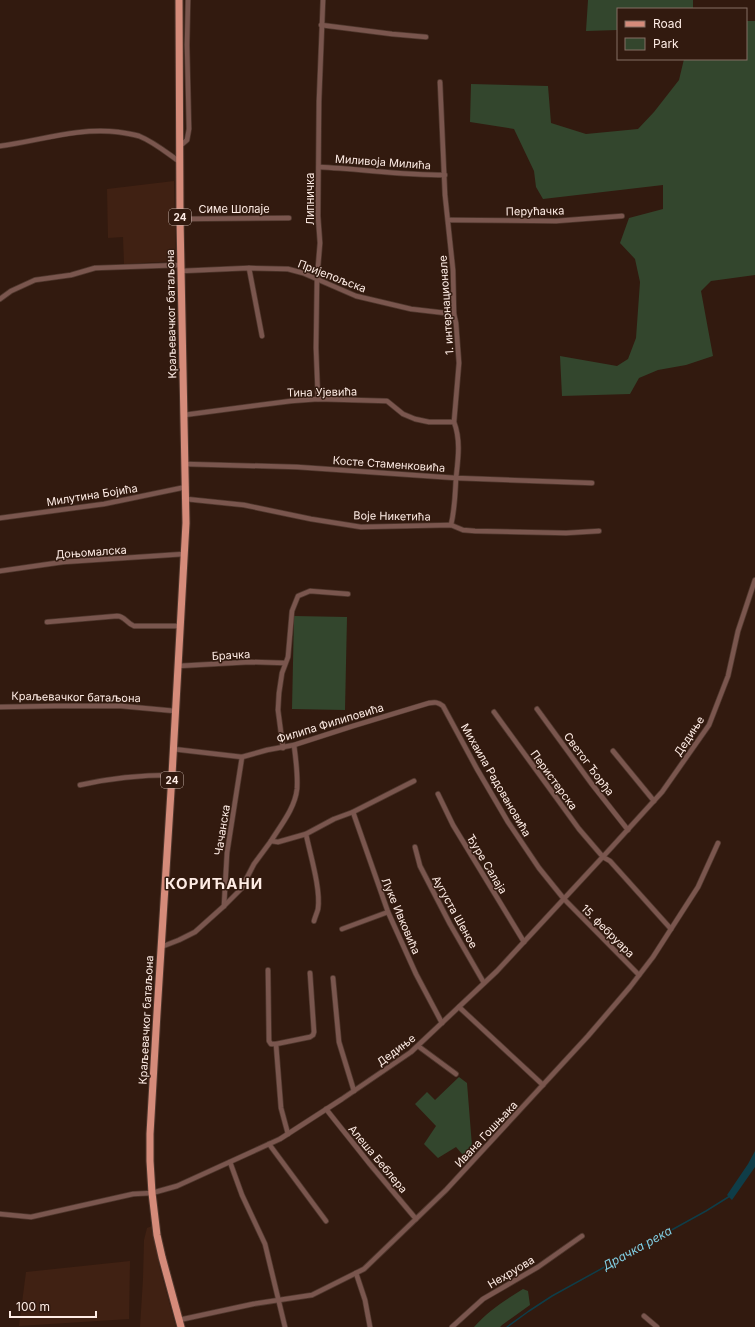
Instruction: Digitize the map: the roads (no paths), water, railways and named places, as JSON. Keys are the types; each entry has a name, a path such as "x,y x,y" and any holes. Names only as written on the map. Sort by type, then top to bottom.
{"main road":[{"name":"Краљевачког батаљона","path":"179,0 180,219 186,500 172,775 150,1134 150,1161 152,1193 159,1246 180,1324"}],"street":[{"path":"180,146 187,140 189,129 187,45 188,0"},
{"name":"Липничка","path":"318,399 316,348 317,279 320,243 318,216 321,25 323,0"},
{"path":"321,25 426,37"},
{"name":"1. интернационале","path":"440,82 445,195 453,270 454,314 459,362 454,422 458,431 458,455 455,506 451,525"},
{"path":"0,146 70,133 108,131 138,136 156,145 180,162"},
{"name":"Миливоја Милића","path":"319,167 417,175 445,175"},
{"name":"Перућачка","path":"448,220 556,221 622,216"},
{"name":"Симе Шолаје","path":"180,219 289,218"},
{"name":"Пријепољска","path":"0,299 11,291 35,280 71,275 95,268 288,269 317,279 356,296 411,309 454,314"},
{"path":"250,268 262,336"},
{"name":"Тина Ујевића","path":"184,415 291,401 318,399 387,401 403,414 415,419 429,422 454,422"},
{"name":"Косте Стаменковића","path":"185,464 297,467 456,478 592,483"},
{"name":"Милутина Бојића","path":"0,518 104,504 186,487"},
{"name":"Воје Никетића","path":"186,500 244,505 311,519 361,527 451,525 463,530 474,531 566,533 599,531"},
{"name":"Доњомалска","path":"0,571 63,562 184,554"},
{"name":"Дедиње","path":"0,1214 31,1217 133,1194 152,1193 177,1186 288,1134 326,1110 418,1046 484,983 524,942 662,792 709,725 728,676 738,631 755,580"},
{"path":"282,748 278,710 279,693 288,656 292,611 298,596 310,591 348,594"},
{"path":"47,622 117,616 124,618 128,623 134,626 180,626"},
{"name":"Брачка","path":"178,666 250,662 285,664"},
{"name":"Филипа Филиповића","path":"173,749 242,756 294,745 429,703 435,702 443,706"},
{"name":"Краљевачког батаљона","path":"0,707 121,706 175,711"},
{"name":"Михаила Радовановића","path":"443,706 508,822 539,868 564,899"},
{"name":"Светог Ђорђа","path":"537,709 591,784 628,830"},
{"name":"Перистерска","path":"494,712 579,829 603,857"},
{"path":"161,947 195,932 241,889 254,864 271,841 293,803 297,790 297,766 294,745"},
{"path":"613,751 654,800"},
{"name":"Чачанска","path":"224,906 227,853 242,756"},
{"path":"80,786 98,781 141,775 172,775"},
{"path":"271,841 278,842 306,834 414,781"},
{"name":"Ђуре Салаја","path":"438,794 454,825 524,942"},
{"name":"Луке Ивковића","path":"353,812 388,912 416,974 442,1023"},
{"path":"306,834 318,893 318,908 314,921"},
{"name":"Ивана Гошњака","path":"180,1324 253,1304 312,1295 364,1269 446,1190 588,1036 639,975 698,887 718,843"},
{"name":"Аугуста Шеное","path":"415,847 420,866 450,924 484,983"},
{"path":"603,857 610,861 671,929"},
{"name":"15. фебруара","path":"564,899 639,975"},
{"path":"342,929 388,912"},
{"path":"268,970 269,1041 271,1044 310,1037 313,1035 310,972"},
{"path":"333,978 339,1042 354,1091"},
{"path":"459,1007 543,1084"},
{"path":"276,1044 281,1108 288,1134"},
{"path":"418,1046 456,1074"},
{"name":"Алеша Беблера","path":"326,1110 416,1219"},
{"path":"269,1144 326,1221"},
{"path":"230,1162 242,1195 265,1244 285,1327"},
{"name":"Нехруова","path":"452,1327 483,1299 538,1267 582,1236"},
{"path":"356,1273 365,1300 370,1327"},
{"path":"644,1316 657,1327"}],"water":[{"path":"755,1151 755,1167 732,1200 727,1195"}],"waterway":[{"name":"Драчка река","path":"507,1327 552,1296 706,1211 730,1196"}],"district":[{"name":"КОРИЋАНИ","path":"214,883"}]}
